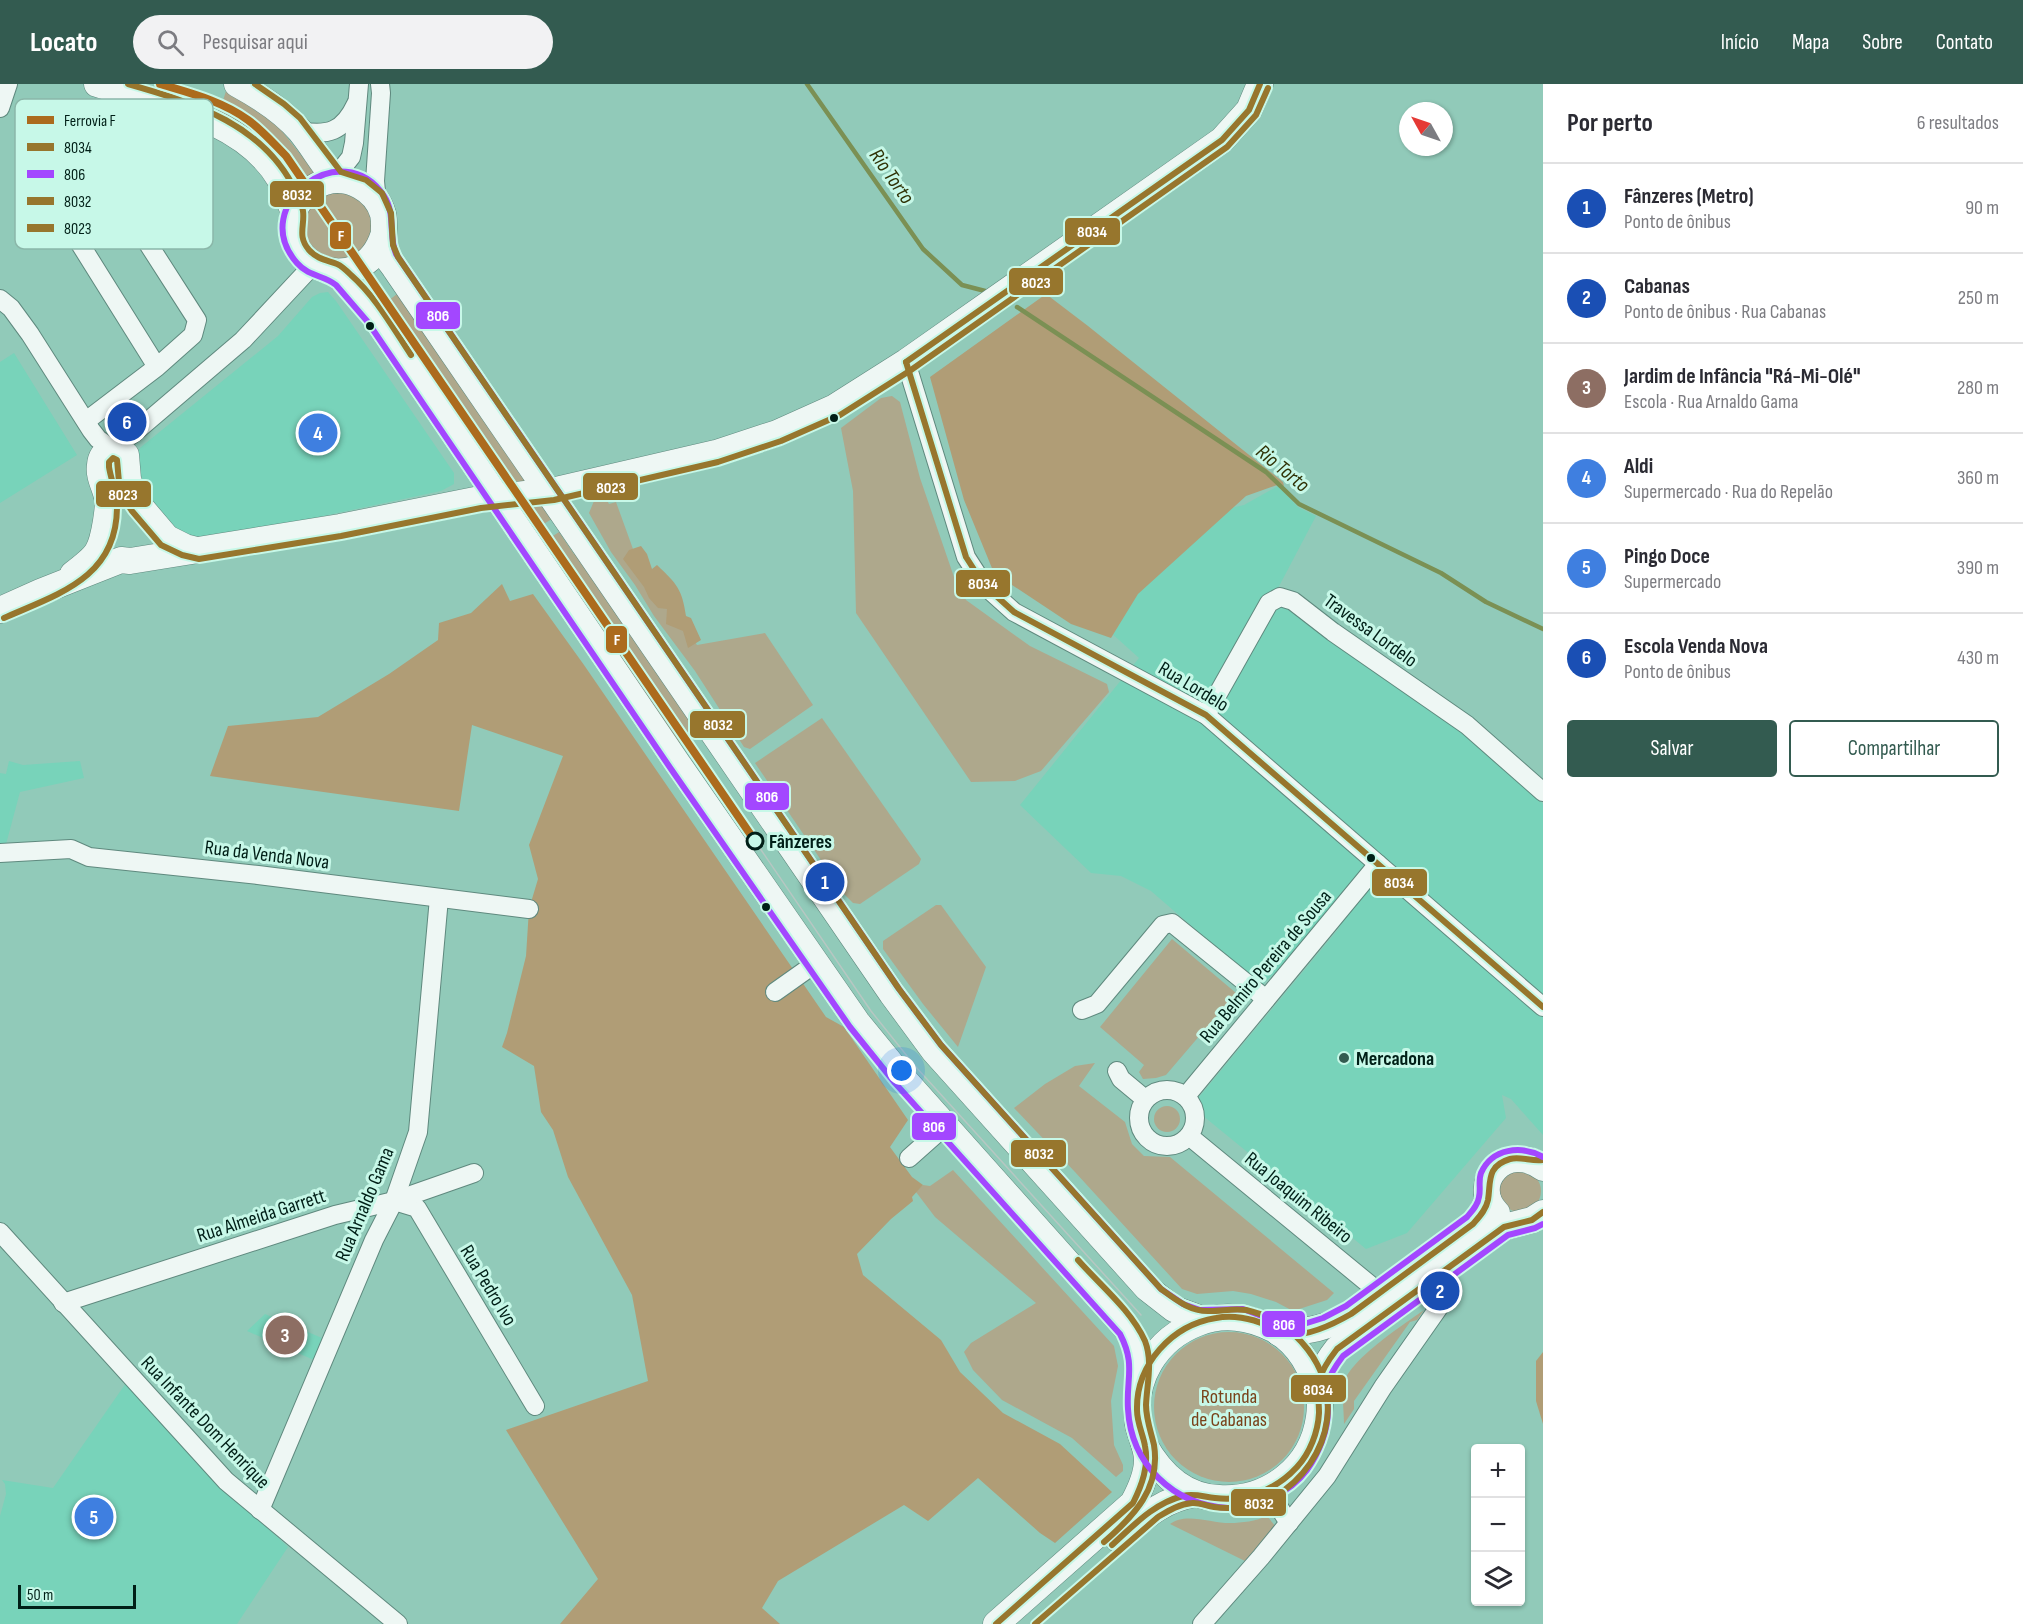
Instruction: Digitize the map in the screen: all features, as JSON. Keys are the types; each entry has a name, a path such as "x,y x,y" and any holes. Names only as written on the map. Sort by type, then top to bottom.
{"main road":[{"path":"97,84 144,99"},
{"path":"237,84 269,105 299,130 334,180"},
{"path":"118,451 104,541 107,549 133,559 340,527 480,499 546,492 716,453 777,433 835,407 906,362 1222,140 1249,110 1260,84"},
{"path":"213,121 245,140 267,162 279,178 294,212"},
{"path":"996,1624 1133,1503 1141,1488 1147,1459 1139,1427 1137,1407 1140,1358 1136,1345 1127,1329 945,1126 857,1022 374,316 352,288 302,255 295,242 292,227 294,212 310,190 334,180 348,181 370,192 382,213 386,254 396,270 851,937 934,1051 1147,1288 1174,1309 1204,1320"},
{"path":"324,269 349,271 368,262 380,246 383,236"},
{"path":"118,451 134,498 155,526 167,538 184,547 198,550"},
{"path":"55,585 151,554 158,541 155,526"},
{"path":"0,610 69,577 91,559 104,541"},
{"path":"1537,1216 1511,1222 1501,1217 1493,1209 1488,1199 1487,1188 1496,1168 1505,1162 1515,1158 1540,1163"},
{"path":"1279,1333 1318,1330 1335,1324 1473,1224 1488,1199"},
{"path":"1144,1444 1153,1460 1165,1474 1180,1486 1196,1494 1233,1499 1268,1490 1298,1467 1308,1452 1319,1416 1319,1380 1337,1349 1490,1236 1504,1227 1537,1216"},
{"path":"1139,1388 1156,1352 1178,1333 1204,1320 1224,1317 1243,1318 1262,1323 1294,1345 1306,1361 1319,1398"},
{"path":"1021,1624 1153,1510 1180,1496 1196,1494"}],"street":[{"path":"0,108 8,84"},
{"path":"334,180 351,157 359,84"},
{"path":"377,202 375,182 380,84"},
{"path":"299,130 311,133 333,131 344,124 357,103"},
{"path":"83,249 157,367"},
{"path":"89,426 193,335 197,320 151,249"},
{"path":"0,299 11,308 30,334 98,439 118,451 324,269"},
{"name":"Rua Lordelo","path":"906,362 966,557 984,585 1014,612 1206,715 1543,1007"},
{"name":"Travessa Lordelo","path":"1206,715 1269,603 1280,597 1293,601 1333,632 1467,725 1543,792"},
{"name":"Rua da Venda Nova","path":"0,854 71,849 89,857 530,909"},
{"name":"Rua Belmiro Pereira de Sousa","path":"1186,1096 1378,864"},
{"name":"Rua Arnaldo Gama","path":"260,1510 374,1240 393,1201 418,1132 439,898"},
{"path":"1082,1010 1097,1004 1163,926 1172,923 1266,999"},
{"path":"775,992 816,963"},
{"path":"1118,1071 1121,1079 1145,1099"},
{"path":"1170,1089 1186,1096 1192,1103 1196,1120 1189,1136 1174,1145 1165,1146 1149,1140 1139,1125 1139,1116 1145,1099 1152,1093 1170,1089"},
{"path":"909,1158 945,1126"},
{"name":"Rua Joaquim Ribeiro","path":"1189,1136 1380,1293"},
{"name":"Rua Almeida Garrett","path":"63,1303 335,1215 393,1201 474,1173"},
{"name":"Rua Pedro Ivo","path":"393,1201 417,1208 534,1406"},
{"name":"Rua Infante Dom Henrique","path":"0,1232 226,1481 398,1624"},
{"path":"1202,1624 1289,1524 1327,1476 1383,1387 1444,1300"},
{"path":"1268,1490 1289,1524"}],"shaded area":[{"path":"328,292 454,473 454,484 441,491 206,541 176,530 145,497 133,456 141,447 278,336 312,297"},
{"path":"1046,294 1283,482 1284,486 1280,484 1246,496 1138,594 1111,638 1071,624 994,573 964,500 930,377"},
{"path":"14,353 77,455 0,503 0,362"},
{"path":"1278,486 1298,507 1316,516 1276,592 1458,728 1528,786 1543,804 1543,1135 1511,1099 1502,1095 1506,1118 1407,1233 1366,1249 1202,1115 1199,1097 1340,927 1330,920 1261,986 1151,891 1121,876 1091,873 1020,805 1139,658 1068,594 1227,509 1244,505"},
{"path":"641,546 647,554 652,569 657,565 674,582 683,599 686,616 691,618 701,640 688,648 683,631 666,624 667,609 658,608 649,598 644,587 623,559 629,550"},
{"path":"502,584 510,601 533,594 826,1017 844,1027 908,1120 890,1147 912,1177 923,1185 912,1197 913,1201 891,1219 857,1254 863,1275 941,1340 960,1372 1003,1413 1060,1444 1112,1492 1055,1543 1040,1533 978,1478 928,1521 904,1505 778,1581 762,1608 780,1624 560,1624 598,1579 506,1430 648,1381 632,1295 568,1177 553,1130 541,1112 534,1066 502,1047 526,956 529,909 538,879 529,845 563,756 472,725 459,811 210,776 228,726 318,717 389,674 438,640 439,623 471,613"},
{"path":"9,761 23,765 80,761 84,778 20,792 5,848 0,847 0,773 6,774"},
{"path":"265,1314 322,1338 314,1360 247,1331"},
{"path":"1543,1352 1543,1424 1536,1401 1536,1361"},
{"path":"126,1383 204,1469 288,1547 237,1624 0,1624 0,1516 6,1494 2,1480 53,1488"}],"green space":[{"path":"227,88 270,116 316,174 294,190 218,116"},
{"path":"342,189 364,199 376,221 363,255 329,263 304,240 303,215 318,195"},
{"path":"397,294 526,481 498,485 383,318 390,313 384,304"},
{"path":"892,396 900,402 920,478 954,577 966,600 1030,646 1107,684 1109,692 1041,771 1015,781 971,782 856,613 853,491 841,428 881,398"},
{"path":"604,495 609,504 616,502 633,549 697,645 765,633 813,705 750,749 744,747 695,671 611,552 589,513 594,501"},
{"path":"539,501 552,519 535,529 523,512 517,514 515,509"},
{"path":"559,532 574,554 577,553 699,730 675,747 539,545"},
{"path":"822,718 921,859 919,864 860,904 853,903 844,894 755,763"},
{"path":"936,905 941,905 986,967 958,1047 883,949 883,941"},
{"path":"1172,939 1236,993 1166,1075 1143,1079 1139,1072 1144,1065 1100,1027"},
{"path":"1095,1063 1079,1086 1125,1122 1132,1144 1144,1156 1170,1157 1334,1293 1327,1300 1293,1311 1276,1302 1251,1294 1233,1291 1197,1294 1182,1289 1014,1108 1045,1084 1075,1066"},
{"path":"1167,1106 1176,1110 1180,1119 1176,1128 1167,1132 1158,1128 1154,1119 1158,1110"},
{"path":"953,1170 1114,1346 1118,1366 1111,1401 1114,1445 1123,1465 1123,1471 1116,1477 1072,1438 1002,1400 973,1370 964,1352 971,1343 1036,1303 935,1217 916,1192 923,1185 930,1186"},
{"path":"1520,1170 1528,1171 1535,1176 1540,1183 1540,1199 1535,1206 1528,1211 1520,1212 1512,1211 1505,1206 1500,1199 1499,1191 1500,1183 1505,1176 1512,1171"},
{"path":"1424,1310 1417,1320 1410,1322 1354,1401 1354,1409 1344,1424 1343,1386 1354,1366 1377,1344"},
{"name":"Rotunda de Cabanas","path":"1229,1332 1258,1338 1282,1354 1298,1378 1304,1407 1298,1436 1282,1460 1258,1476 1229,1482 1200,1476 1176,1460 1160,1436 1154,1407 1160,1378 1176,1354 1200,1338"},
{"path":"1267,1516 1276,1527 1249,1563 1170,1524 1191,1518 1239,1523"}],"waterway":[{"name":"Rio Torto","path":"807,84 923,249 962,285 989,292"},
{"name":"Rio Torto","path":"1017,307 1266,472 1299,504 1441,573 1486,602 1543,629"}],"tram line":[{"path":"755,841 871,1011 915,1066 1141,1315"}],"rail line":[{"name":"F","path":"160,84 208,99"},
{"name":"F","path":"213,101 248,120 286,156 755,841"}],"transit line":[{"name":"8032","path":"128,84 175,99"},
{"name":"8032","path":"255,84 300,118 341,172 366,180 382,193 391,213 393,245 398,257 899,989 941,1045 1161,1289 1196,1310 1241,1309 1264,1316 1295,1336 1318,1365 1328,1401 1325,1432 1310,1464 1294,1482 1275,1496 1253,1505 1222,1508 1192,1503 1170,1510 1158,1517 1035,1624"},
{"name":"8034","path":"906,362 1222,140 1249,110 1260,84"},
{"name":"8023","path":"4,618 44,601 81,580 107,551 114,531 117,507 109,467 109,462 113,458 117,460 119,482 132,511 161,545 182,555 199,559 341,536 481,508 554,500 718,462 781,441 840,415 911,370 1227,147 1256,115 1268,88"},
{"name":"8032","path":"213,114 248,134 267,150 284,170 300,200 303,211 302,235 305,245 315,255 341,266 360,284 384,313 411,355"},
{"name":"806","path":"1543,1157 1517,1150 1492,1158 1481,1173 1478,1200 1467,1217 1346,1306 1323,1318 1307,1323 1283,1324 1243,1309 1200,1310 1183,1304 1161,1289 941,1045 899,989 396,254 392,239 390,210 384,196 366,178 346,172 325,174 306,184 291,200 283,219 284,241 297,263 306,271 336,285 367,321 671,769 850,1027 895,1083 1120,1334 1128,1354 1128,1409 1131,1429 1146,1464 1158,1478 1173,1490 1190,1499 1228,1508 1250,1506 1272,1498 1292,1486 1307,1470 1322,1442 1328,1418 1328,1383 1332,1372 1343,1356 1508,1235 1543,1224"},
{"name":"8034","path":"906,362 966,557 984,585 1014,612 1206,715 1543,1007"},
{"name":"8034","path":"996,1624 1133,1503 1142,1482 1146,1461 1145,1446 1137,1415 1138,1393 1150,1363 1171,1338 1200,1322 1222,1317 1254,1321 1277,1332 1296,1335 1335,1323 1351,1314 1473,1224 1486,1207 1493,1170 1502,1162 1514,1158 1543,1160"},
{"name":"8034","path":"1112,1545 1145,1516 1172,1499 1191,1495 1238,1498 1259,1493 1280,1482 1302,1461 1312,1442 1319,1413 1319,1381 1324,1368 1337,1349 1504,1227 1532,1220 1543,1212"},
{"name":"8032","path":"1078,1260 1132,1319 1145,1341 1149,1357 1146,1405 1154,1445 1153,1475 1149,1488 1135,1511 1104,1542"}],"place":[{"name":"Escola Venda Nova","path":"127,422"},
{"name":"Aldi","path":"318,433"},
{"name":"Fânzeres","path":"755,841"},
{"name":"Fânzeres (Metro)","path":"825,882"},
{"name":"Mercadona","path":"1344,1058"},
{"name":"Cabanas","path":"1440,1291"},
{"name":"Jardim de Infância \"Rá-Mi-Olé\"","path":"285,1335"},
{"name":"Pingo Doce","path":"94,1517"}]}
